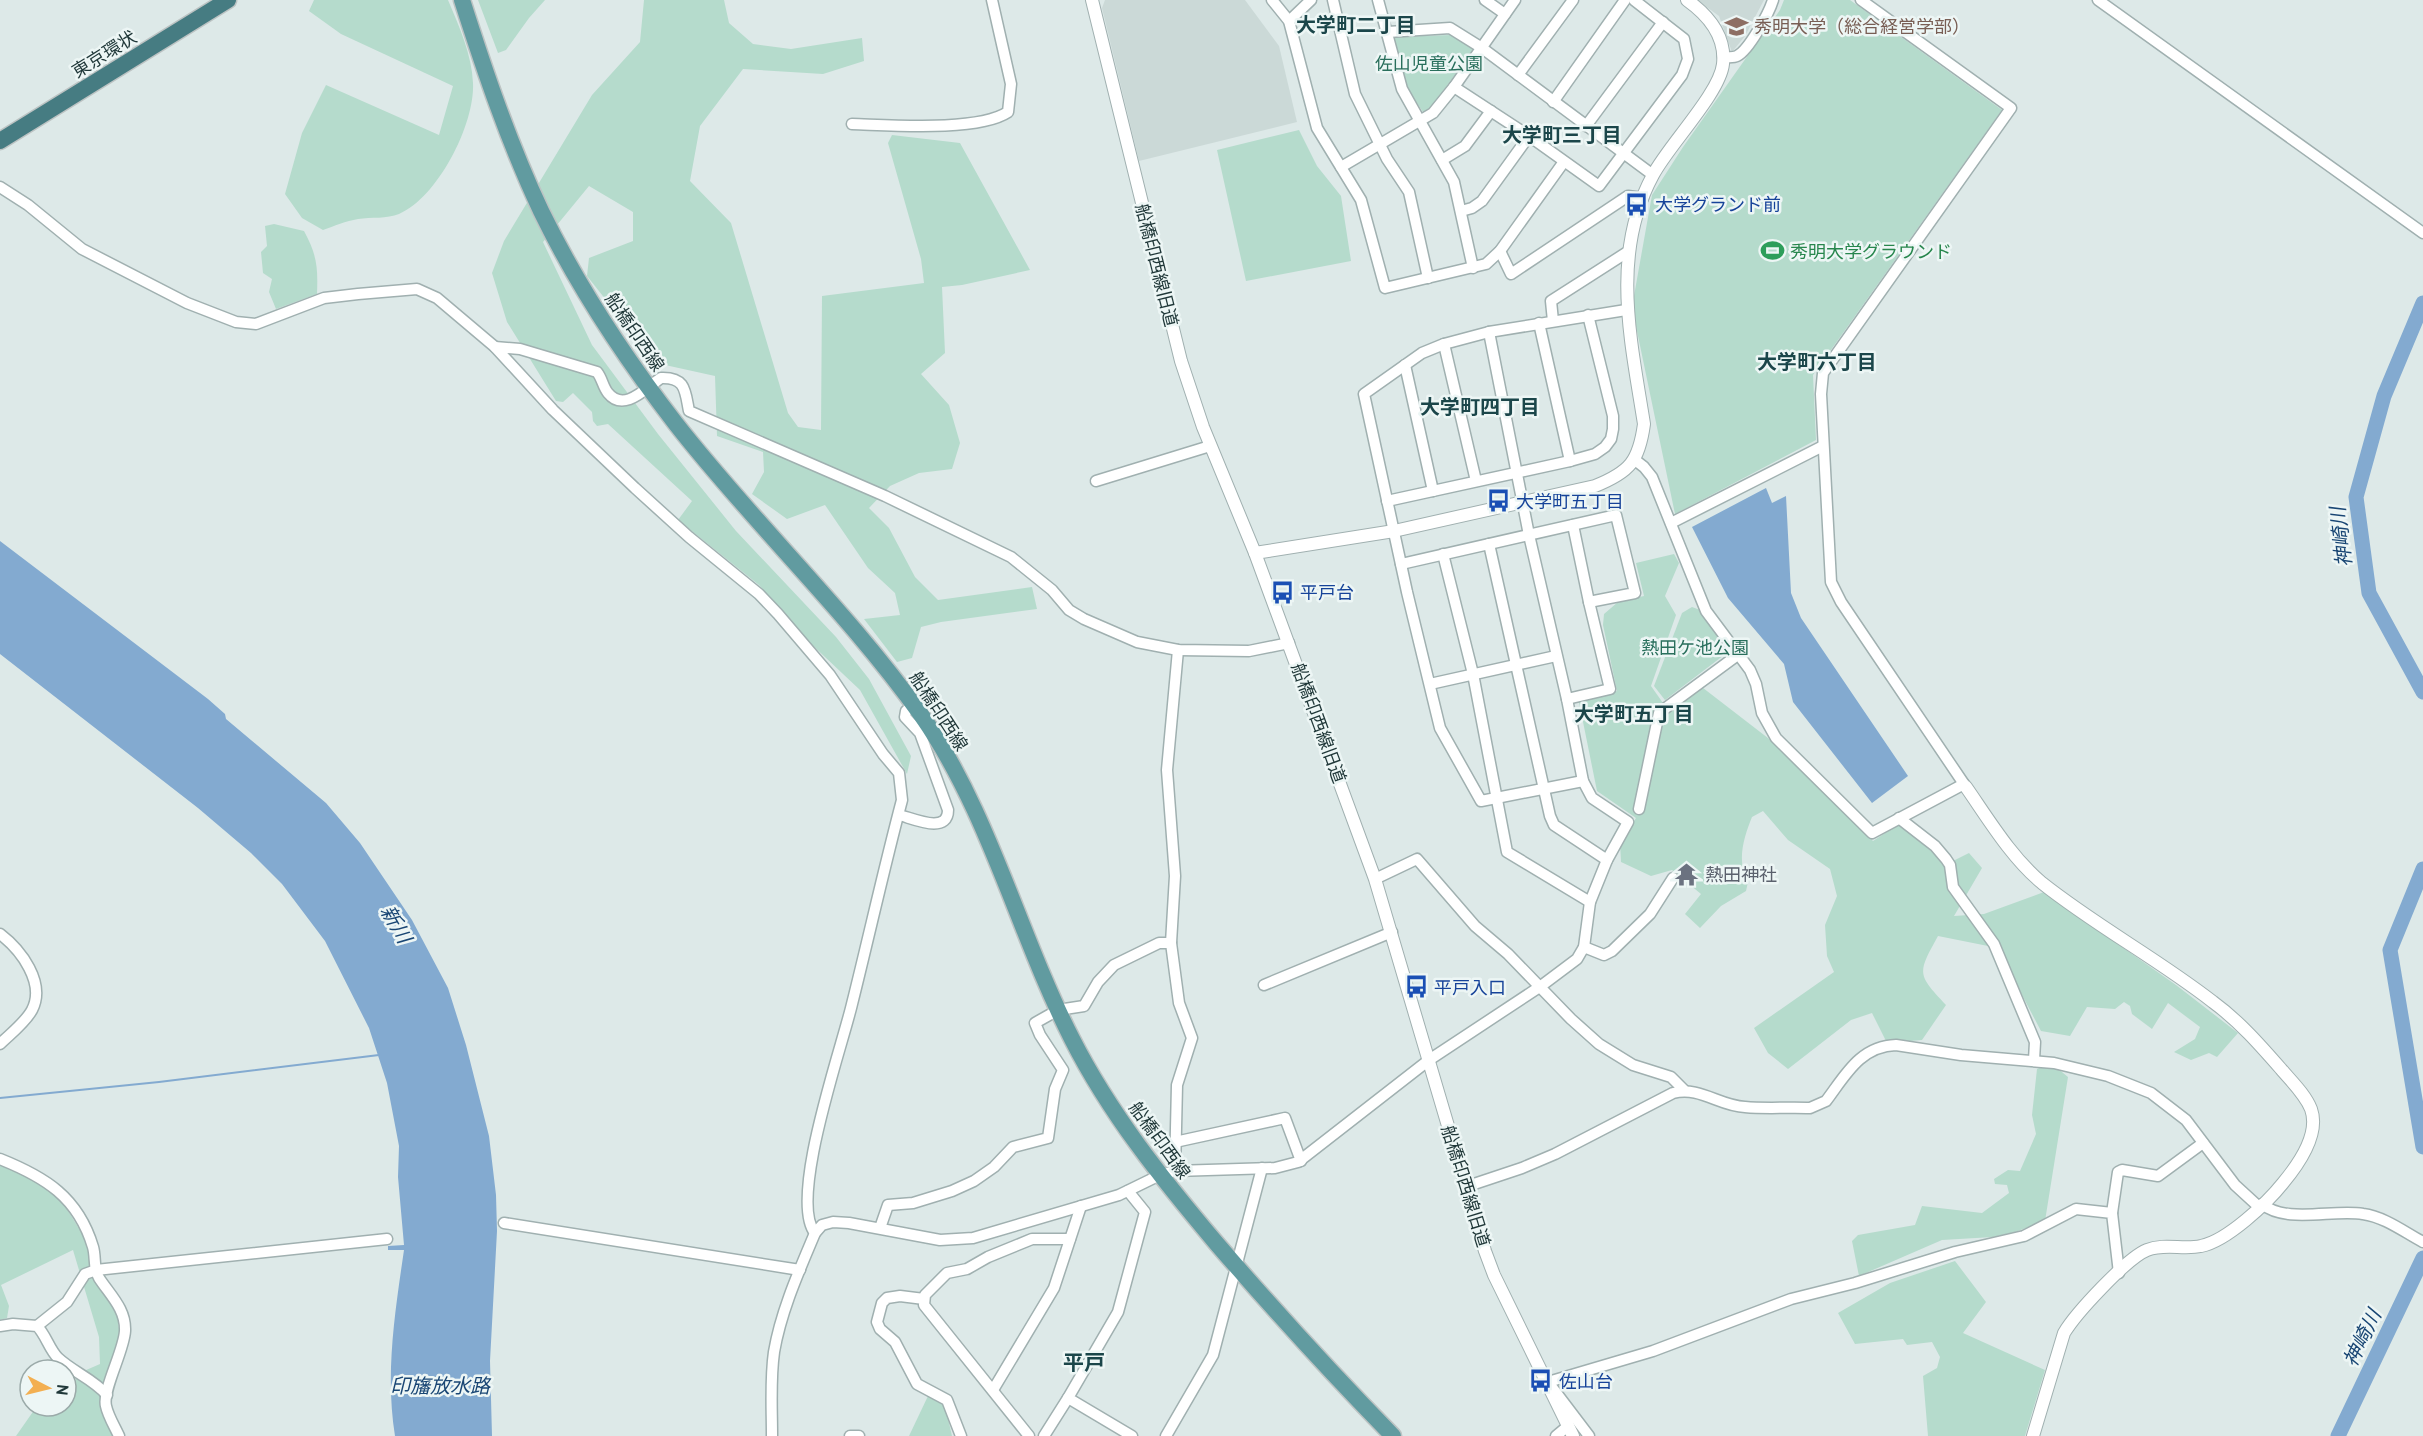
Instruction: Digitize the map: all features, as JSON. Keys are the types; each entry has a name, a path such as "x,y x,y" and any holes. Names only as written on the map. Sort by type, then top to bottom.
{"highway":[{"name":"東京環状","path":"0,141 144,46 208,0"},
{"name":"東京環状","path":"0,129 228,0"}],"main road":[{"name":"船橋印西線","path":"462,0 508,135 541,211 580,285 649,387 728,488 852,627 935,737 976,811 1058,1010 1101,1091 1167,1173 1236,1266 1323,1363 1394,1436"}],"street":[{"path":"852,124 954,124 990,120 1008,112 1011,84 992,0"},
{"name":"船橋印西線旧道","path":"1092,0 1181,361 1210,446 1255,553 1375,879 1465,1187 1494,1275 1570,1431"},
{"path":"1272,0 1289,21 1317,128 1361,200 1385,288 1486,264 1500,252 1563,163"},
{"path":"1289,21 1311,0"},
{"path":"1333,0 1355,94 1380,145 1409,192 1428,278"},
{"path":"1378,0 1402,89 1454,182 1473,268"},
{"path":"1485,0 1505,14"},
{"path":"1341,168 1433,114 1515,0"},
{"path":"1518,75 1573,0"},
{"path":"1553,102 1625,0"},
{"path":"1454,87 1529,136 1563,163 1599,186 1622,153 1659,108 1686,66 1688,53 1684,39 1634,0"},
{"path":"1255,553 1394,531 1595,486 1613,479 1635,460 1642,441 1644,424 1626,310 1629,251 1643,198 1653,175 1720,77 1723,57 1712,24 1705,13 1687,0"},
{"path":"1723,57 1734,58 1741,55 1765,20 1773,0"},
{"path":"1861,0 2011,108 1823,373 1821,394 1831,582 1841,602 1965,785 2027,869 2043,883 2214,1002 2244,1029 2299,1091 2311,1110 2311,1134 2307,1146 2283,1184 2260,1205 2224,1236 2210,1243 2201,1246 2150,1249 2139,1254 2073,1318 2064,1332 2033,1436"},
{"path":"2098,0 2423,233"},
{"path":"1586,126 1664,22"},
{"path":"1388,32 1450,28 1482,48 1653,175"},
{"path":"1442,160 1465,146 1491,111"},
{"path":"1461,211 1472,208 1482,201 1529,136"},
{"path":"0,187 28,205 82,249 162,291 225,319 256,324 324,298 384,291 417,289 437,298 495,347 573,429 689,537 759,594 830,675 883,754 899,772 902,800 847,1023 816,1137 807,1218 815,1233"},
{"path":"1500,252 1511,274 1628,196 1643,198"},
{"path":"1553,321 1551,301 1629,251"},
{"path":"1583,781 1481,801 1440,728 1364,394 1422,352 1444,344 1490,332 1626,310"},
{"path":"1387,501 1570,461 1595,454 1605,447 1611,439 1613,416 1588,315"},
{"path":"1539,323 1570,461"},
{"path":"772,1436 774,1352 800,1270 815,1233 822,1225 833,1222 880,1228 940,1240 973,1238 1128,1191 1167,1173 1275,1168 1301,1161 1429,1060 1541,986 1576,959 1584,947 1590,902 1607,860 1628,822 1592,798 1583,781 1567,699 1529,535 1490,332"},
{"path":"1444,344 1476,481"},
{"path":"495,347 520,349 597,372 608,392 619,401 626,401 661,378 677,380 686,392 689,411 894,501 1011,557 1040,579 1069,610 1137,642 1178,650 1249,651 1289,643"},
{"path":"1405,365 1433,490"},
{"path":"1096,481 1210,446"},
{"path":"1671,523 1823,446"},
{"path":"1635,460 1652,477 1706,611 1739,654 1756,684 1762,713 1776,738 1872,833 1965,785"},
{"path":"1401,564 1616,515 1635,593 1589,602"},
{"path":"1567,699 1610,689 1573,525"},
{"path":"1489,544 1542,789 1554,825 1607,860"},
{"path":"1443,554 1473,674 1507,852 1590,902"},
{"path":"1167,1173 1175,1142 1177,1085 1192,1038 1179,1003 1171,943 1175,876 1167,770 1170,717 1178,650"},
{"path":"1639,809 1659,713 1739,654"},
{"path":"1430,684 1556,656"},
{"path":"898,815 937,824 945,821 948,816 948,810 920,733 905,717 906,711 913,705"},
{"path":"1899,818 1935,846 1950,865 1953,887 1994,944 2035,1042 2034,1060"},
{"path":"1375,879 1417,859 1475,926 1541,986 1571,1019 1599,1044 1633,1065 1671,1077 1684,1090"},
{"path":"1584,947 1604,955 1612,951 1650,914 1673,878"},
{"path":"1264,985 1392,932"},
{"path":"0,934 22,956 35,983 37,996 31,1011 0,1044"},
{"path":"880,1228 888,1205 913,1203 952,1191 974,1181 994,1167 1012,1147 1048,1138 1055,1089 1063,1070 1040,1035 1035,1023 1058,1010 1084,1006 1098,982 1114,964 1159,943 1171,943"},
{"path":"1465,1187 1555,1154 1673,1093 1684,1090 1745,1107 1810,1108 1826,1101 1857,1060 1873,1049 1884,1045 1995,1059 2034,1060 2108,1076 2151,1093 2186,1120 2235,1185 2270,1211 2362,1214 2378,1217 2423,1242"},
{"path":"1175,1142 1285,1118 1301,1161"},
{"path":"2119,1273 2112,1212 2118,1172 2122,1170 2158,1176 2203,1143"},
{"path":"0,1159 35,1175 66,1196 82,1221 94,1248 96,1270 120,1306 126,1329 106,1405 119,1436"},
{"path":"1166,1436 1213,1355 1262,1168"},
{"path":"1044,1436 1118,1312 1145,1212 1128,1191"},
{"path":"993,1390 1054,1288 1080,1206"},
{"path":"1589,1436 1548,1382 1653,1351 1791,1299 1866,1280 1955,1252 2024,1236 2076,1209 2112,1212"},
{"path":"504,1223 800,1270"},
{"path":"0,1326 13,1324 37,1326 67,1302 84,1274 96,1270 387,1239"},
{"path":"1029,1436 924,1305 924,1299 936,1282 947,1273 967,1269 988,1257 1032,1239 1070,1239"},
{"path":"924,1299 900,1296 887,1298 882,1303 877,1322 880,1329 896,1342 916,1384 947,1400 961,1436"},
{"path":"37,1326 57,1358 99,1386 107,1395"},
{"path":"1068,1398 1132,1436"},
{"path":"1556,1436 1570,1431"},
{"path":"850,1436 859,1436"}],"shaded area":[{"path":"1105,0 1245,0 1279,46 1297,122 1139,161 1102,8"},
{"name":"秀明大学（総合経営学部）","path":"1697,0 1764,0 1745,36 1732,52 1719,16"}],"green space":[{"path":"314,0 448,0 456,20 468,51 472,72 472,100 468,119 440,177 413,206 399,214 389,217 363,218 323,230 302,218 285,194 302,133 326,85 439,135 453,86 341,34 309,11"},
{"path":"478,0 545,0 506,50 498,53"},
{"path":"644,0 724,0 729,23 753,44 791,49 862,38 864,61 823,74 743,69 700,126 690,181 731,223 788,413 798,427 821,430 822,296 924,283 921,259 888,143 892,135 960,143 1030,270 962,285 942,287 945,353 921,374 949,405 960,443 952,469 919,473 890,486 869,508 889,528 915,577 938,600 1032,587 1037,609 941,622 921,627 912,658 897,662 864,619 900,615 895,593 868,568 825,505 787,519 752,494 764,472 763,452 717,436 715,376 656,363 587,276 589,258 633,241 633,212 589,186 543,242 592,345 658,434 736,531 836,637 869,679 911,756 907,774 860,690 808,641 759,585 678,520 692,501 608,424 597,426 593,421 592,412 573,393 563,402 556,401 507,322 492,273 504,241 592,95 640,42"},
{"name":"秀明大学グラウンド","path":"1784,0 1850,0 2002,110 1813,375 1816,440 1675,514 1632,307 1652,195 1683,147 1780,10"},
{"name":"佐山児童公園","path":"1451,35 1473,49 1432,107 1423,112 1406,87 1394,37"},
{"path":"1299,130 1317,166 1341,196 1351,261 1246,281 1217,150"},
{"path":"274,224 304,231 312,247 317,276 317,294 276,309 269,292 272,279 263,273 261,252 267,246 265,226"},
{"path":"1674,554 1679,563 1665,596 1676,615 1651,686 1663,703 1694,681 1777,745 1873,841 1899,824 1936,855 1953,861 1969,853 1982,868 1954,916 1984,914 2044,892 2176,985 2238,1033 2217,1057 2209,1053 2191,1060 2174,1052 2195,1039 2200,1027 2168,1003 2152,1029 2132,1014 2130,1006 2124,1002 2115,1009 2087,1007 2070,1036 2041,1031 2001,955 1988,946 1938,936 1926,958 1923,973 1925,980 1946,1005 1922,1040 1887,1043 1872,1013 1851,1020 1788,1069 1768,1053 1754,1028 1834,972 1827,956 1825,925 1837,896 1830,869 1788,840 1763,811 1752,817 1742,849 1742,866 1748,882 1746,891 1721,906 1700,928 1685,914 1701,894 1672,870 1651,876 1621,862 1620,843 1636,818 1597,791 1579,702 1617,691 1603,625 1604,614 1618,602 1644,596 1636,563"},
{"name":"熱田ケ池公園","path":"1692,607 1700,610 1728,652 1665,700 1654,686 1682,613"},
{"path":"2044,1066 2057,1068 2068,1077 2045,1221 1993,1237 1942,1240 1859,1276 1852,1241 1858,1235 1915,1225 1922,1206 1982,1213 2009,1193 2007,1185 1995,1184 1994,1179 2008,1170 2020,1171 2036,1134 2032,1115 2037,1069"},
{"path":"0,1165 31,1179 61,1199 84,1237 92,1276 105,1292 117,1313 120,1337 106,1385 114,1436 16,1436 29,1418 78,1418 78,1374 100,1364 99,1337 73,1250 1,1285 9,1306 7,1318 0,1320"},
{"path":"1955,1261 1986,1302 1963,1333 2045,1370 2025,1436 1928,1436 1923,1376 1937,1368 1940,1357 1932,1342 1907,1345 1903,1339 1855,1344 1838,1313 1890,1283"},
{"path":"928,1396 945,1405 952,1436 909,1436"}],"water":[{"path":"1766,488 1772,503 1786,496 1791,593 1801,618 1908,776 1872,803 1793,702 1784,664 1728,598 1692,527"},
{"name":"印旛放水路","path":"0,541 208,699 225,714 226,719 326,803 360,843 412,920 448,988 466,1045 489,1136 496,1195 497,1231 490,1361 492,1436 395,1436 391,1366 404,1250 388,1250 388,1246 404,1245 398,1177 399,1146 387,1083 369,1028 325,941 282,884 251,853 198,808 0,654"}],"waterway":[{"name":"神崎川","path":"2423,303 2384,396 2356,497 2369,593 2423,692"},
{"name":"神崎川","path":"2423,869 2390,950 2423,1147"},
{"path":"0,1098 159,1082 379,1055"},
{"name":"神崎川","path":"2338,1436 2423,1258"}],"place":[{"name":"秀明大学（総合経営学部）","path":"1736,26"},
{"name":"大学グランド前","path":"1637,204"},
{"name":"秀明大学グラウンド","path":"1772,251"},
{"name":"大学町五丁目","path":"1498,501"},
{"name":"平戸台","path":"1282,592"},
{"name":"熱田神社","path":"1687,874"},
{"name":"平戸入口","path":"1416,987"},
{"name":"佐山台","path":"1541,1381"}],"district":[{"name":"大学町二丁目","path":"1356,25"},
{"name":"大学町三丁目","path":"1562,135"},
{"name":"大学町六丁目","path":"1817,362"},
{"name":"大学町四丁目","path":"1480,407"},
{"name":"大学町五丁目","path":"1634,714"},
{"name":"平戸","path":"1084,1362"}],"water label":[{"name":"新川","path":"396,924"}]}
